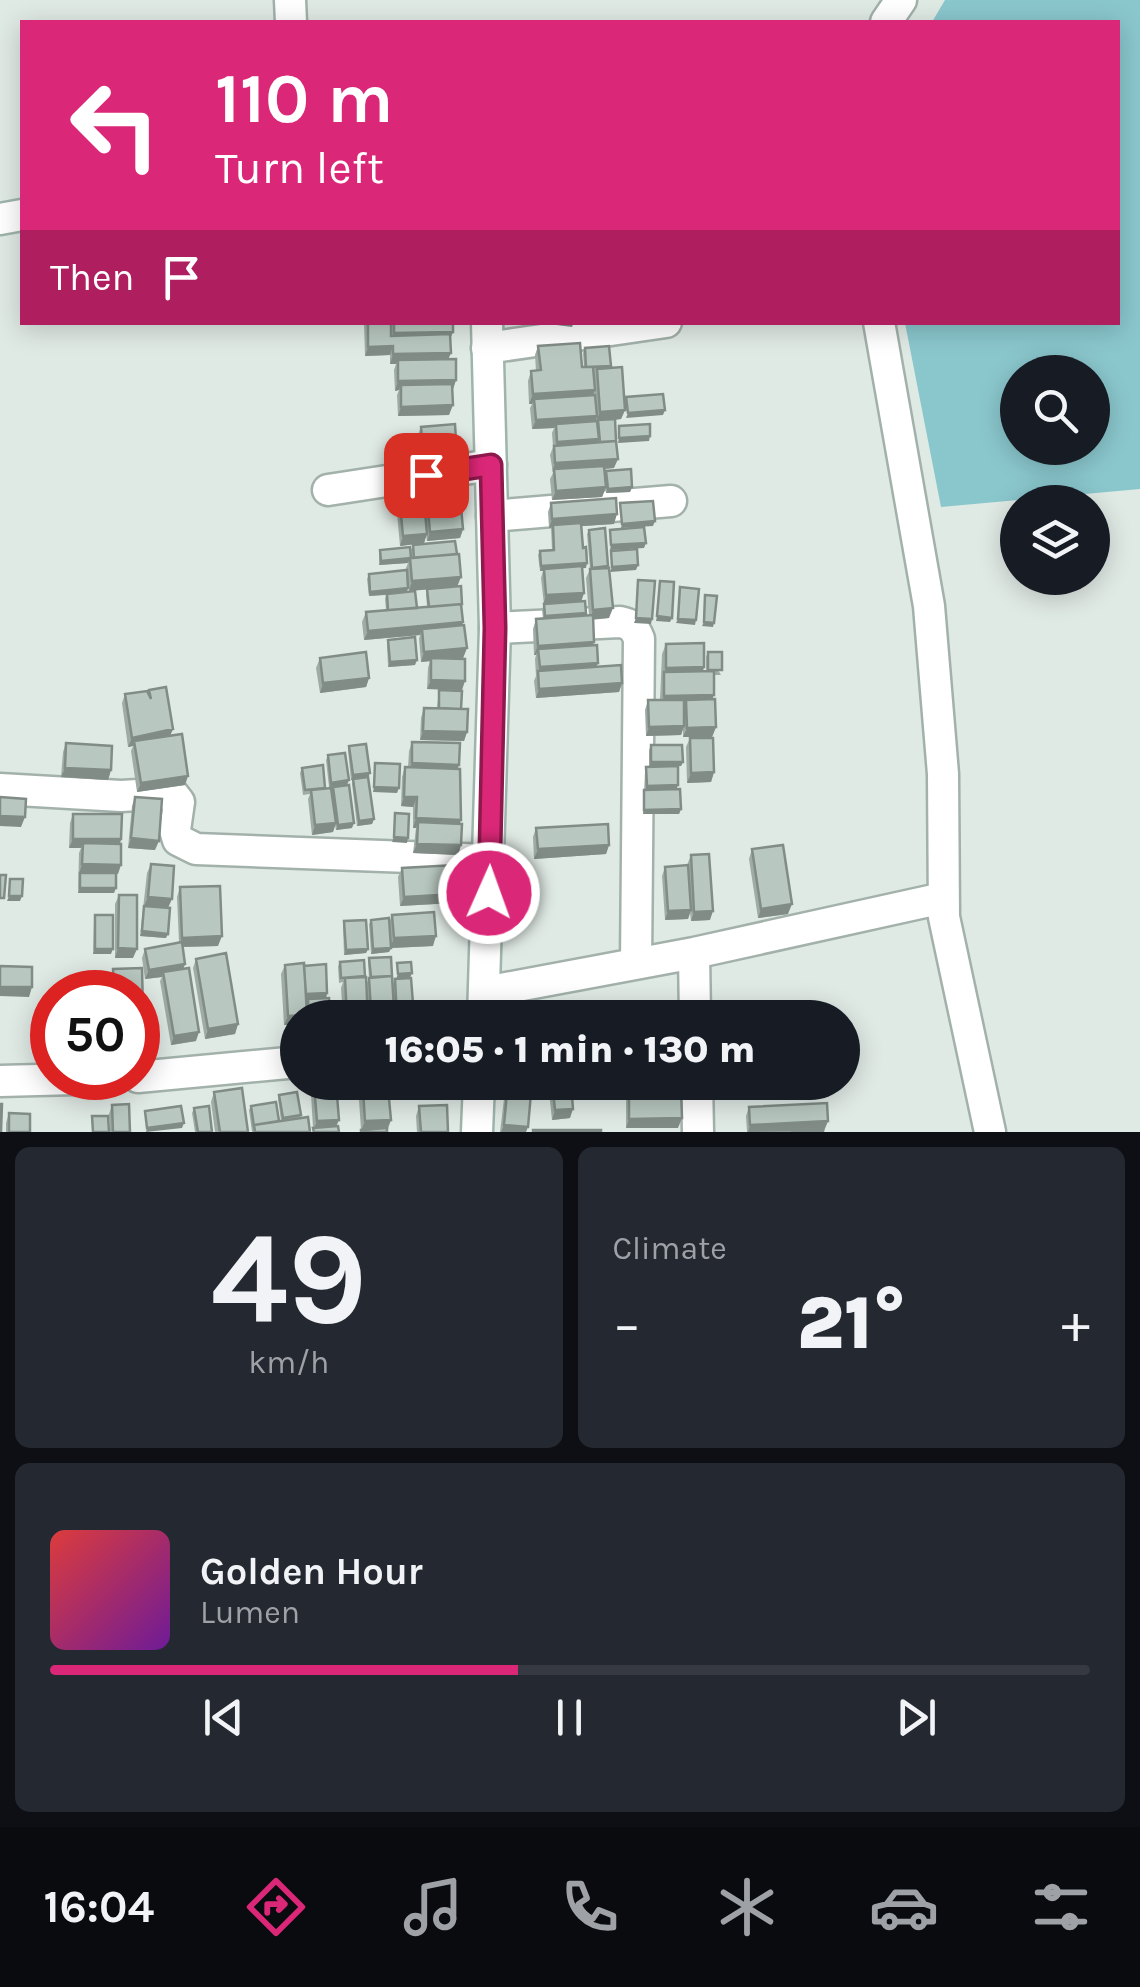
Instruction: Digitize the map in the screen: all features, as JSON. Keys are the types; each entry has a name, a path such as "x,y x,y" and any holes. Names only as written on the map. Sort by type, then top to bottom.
{"street":[{"path":"484,1000 495,628 487,335 625,325"},
{"path":"880,325 928,606 943,774 944,917 990,1132"},
{"path":"328,490 491,465"},
{"path":"492,516 671,500"},
{"path":"495,628 620,622 635,629 636,963"},
{"path":"0,789 121,796 172,793 179,802 175,830 178,840 196,850 490,860"},
{"path":"502,1000 636,963 943,898"},
{"path":"694,953 695,1000"},
{"path":"160,1075 280,1064"},
{"path":"0,1081 30,1080"},
{"path":"477,1132 478,1100"},
{"path":"697,1100 698,1132"}],"water":[{"path":"945,0 1140,0 1140,489 1110,492 1110,485 1000,485 1000,502 941,507 905,325 1120,325 1120,20 933,20"}],"building":[{"path":"368,325 391,325 391,336 450,334 451,353 393,354 393,346 368,347"},
{"path":"394,325 453,325 453,332 394,333"},
{"path":"580,343 582,367 593,367 595,390 533,394 531,371 541,370 538,346"},
{"path":"609,346 611,366 586,367 585,348"},
{"path":"456,359 456,380 398,381 398,360"},
{"path":"622,367 625,410 600,412 597,369"},
{"path":"452,384 453,405 401,407 401,385"},
{"path":"663,394 665,410 628,413 626,397"},
{"path":"595,395 597,416 536,420 534,399"},
{"path":"615,419 616,441 600,442 598,420"},
{"path":"597,421 599,439 557,442 556,424"},
{"path":"455,424 457,457 424,460 421,427"},
{"path":"650,424 650,436 619,438 619,426"},
{"path":"415,436 418,465 401,466 398,438"},
{"path":"616,441 618,459 555,463 554,446"},
{"path":"604,466 606,487 556,491 554,469"},
{"path":"631,469 632,487 608,489 606,471"},
{"path":"458,474 463,529 430,532 425,477"},
{"path":"422,479 427,534 403,536 398,482"},
{"path":"616,498 617,514 552,519 551,503"},
{"path":"653,501 655,521 622,524 620,503"},
{"path":"581,523 587,563 541,566 540,551 554,550 553,525"},
{"path":"644,527 646,543 611,545 610,530"},
{"path":"605,528 608,566 592,568 589,530"},
{"path":"455,541 457,554 414,558 413,545"},
{"path":"410,547 411,558 381,561 380,550"},
{"path":"637,549 638,565 612,567 611,551"},
{"path":"459,554 461,577 412,581 410,558"},
{"path":"582,566 584,593 546,595 544,569"},
{"path":"609,568 613,608 593,610 590,569"},
{"path":"407,570 408,588 370,592 369,574"},
{"path":"638,580 655,581 652,619 636,618"},
{"path":"660,581 674,582 672,618 657,616"},
{"path":"461,586 462,604 429,607 427,589"},
{"path":"680,587 699,589 696,620 678,619"},
{"path":"415,591 417,608 388,610 387,594"},
{"path":"705,595 717,596 714,623 704,622"},
{"path":"585,601 586,613 545,616 544,604"},
{"path":"461,604 463,622 368,631 366,612"},
{"path":"593,615 594,642 538,646 536,619"},
{"path":"464,625 467,648 424,652 422,629"},
{"path":"415,637 417,660 390,662 388,640"},
{"path":"704,643 704,667 666,668 666,644"},
{"path":"597,645 598,663 540,667 538,649"},
{"path":"366,652 369,678 323,683 320,658"},
{"path":"708,652 722,652 722,670 708,670"},
{"path":"431,658 465,659 465,681 431,680"},
{"path":"621,665 622,683 539,689 538,671"},
{"path":"714,671 714,695 664,696 664,672"},
{"path":"166,687 173,729 132,738 125,694 147,691 151,699 149,690"},
{"path":"439,690 462,691 461,709 439,708"},
{"path":"715,699 716,727 687,728 686,700"},
{"path":"648,700 684,700 684,726 649,727"},
{"path":"424,708 468,709 467,732 423,731"},
{"path":"182,734 188,776 141,783 134,741"},
{"path":"690,738 713,738 714,772 691,773"},
{"path":"412,742 460,743 459,765 412,763"},
{"path":"66,743 112,746 111,770 65,768"},
{"path":"366,744 370,773 353,775 349,746"},
{"path":"651,745 682,745 683,762 651,762"},
{"path":"345,753 349,780 331,783 328,755"},
{"path":"375,763 400,764 399,788 374,787"},
{"path":"323,765 325,788 305,790 302,768"},
{"path":"678,766 678,785 647,786 646,767"},
{"path":"405,767 460,769 461,820 416,818 417,797 404,797"},
{"path":"368,777 374,819 359,821 353,779"},
{"path":"349,785 354,823 338,825 333,787"},
{"path":"331,788 336,823 315,825 311,790"},
{"path":"680,789 681,809 644,810 644,790"},
{"path":"0,797 26,799 25,817 0,816"},
{"path":"135,797 162,799 159,841 131,838"},
{"path":"395,813 409,814 408,838 394,837"},
{"path":"73,814 122,814 121,839 73,839"},
{"path":"418,822 462,824 461,845 417,844"},
{"path":"608,824 609,845 538,849 536,828"},
{"path":"83,843 121,844 121,865 82,864"},
{"path":"783,845 792,904 761,909 752,849"},
{"path":"709,854 713,911 694,912 691,855"},
{"path":"151,864 174,866 172,899 148,897"},
{"path":"455,865 457,894 404,897 402,868"},
{"path":"688,865 691,910 668,911 665,867"},
{"path":"80,873 116,873 116,888 80,888"},
{"path":"0,875 6,875 4,898 0,898"},
{"path":"10,879 23,879 22,896 9,896"},
{"path":"220,886 222,936 182,938 180,887"},
{"path":"119,895 137,895 137,949 118,948"},
{"path":"144,906 170,908 168,934 142,931"},
{"path":"434,912 436,936 394,938 392,915"},
{"path":"95,915 113,915 113,949 95,949"},
{"path":"389,918 391,948 373,949 371,920"},
{"path":"366,920 368,949 346,950 344,921"},
{"path":"182,942 185,964 149,970 145,949"},
{"path":"226,953 238,1024 208,1029 196,959"},
{"path":"391,957 392,976 371,977 369,958"},
{"path":"364,960 365,976 341,978 340,962"},
{"path":"411,962 412,973 398,974 397,963"},
{"path":"304,963 306,1000 287,1000 285,965"},
{"path":"326,964 327,993 306,994 304,966"},
{"path":"0,966 32,967 30,987 0,987"},
{"path":"189,968 199,1032 174,1036 163,972"},
{"path":"392,976 393,1000 370,1000 369,978"},
{"path":"366,977 367,1000 346,1000 345,978"},
{"path":"411,978 413,1000 396,1000 395,979"},
{"path":"242,1088 248,1132 220,1132 214,1092"},
{"path":"279,1095 280,1100 298,1100 301,1115 283,1118"},
{"path":"315,1100 337,1100 339,1120 317,1121"},
{"path":"364,1100 389,1100 391,1120 365,1121"},
{"path":"506,1100 530,1100 528,1127 504,1125"},
{"path":"554,1100 572,1100 573,1109 555,1110"},
{"path":"629,1100 681,1100 682,1118 629,1119"},
{"path":"276,1102 279,1121 254,1127 251,1106"},
{"path":"827,1103 828,1121 750,1125 749,1107"},
{"path":"129,1104 130,1132 113,1132 112,1105"},
{"path":"447,1105 448,1132 421,1132 419,1106"},
{"path":"181,1106 184,1123 147,1128 145,1111"},
{"path":"209,1106 212,1132 198,1132 194,1108"},
{"path":"9,1113 30,1114 30,1132 9,1132"},
{"path":"92,1116 108,1116 109,1132 93,1132"},
{"path":"308,1117 310,1132 255,1132 254,1125"},
{"path":"338,1126 339,1132 314,1132 313,1128"},
{"path":"387,1128 387,1132 361,1132 361,1130"},
{"path":"601,1130 601,1132 533,1132"}],"route":[{"path":"426,475 491,465 495,628 489,893"}]}
